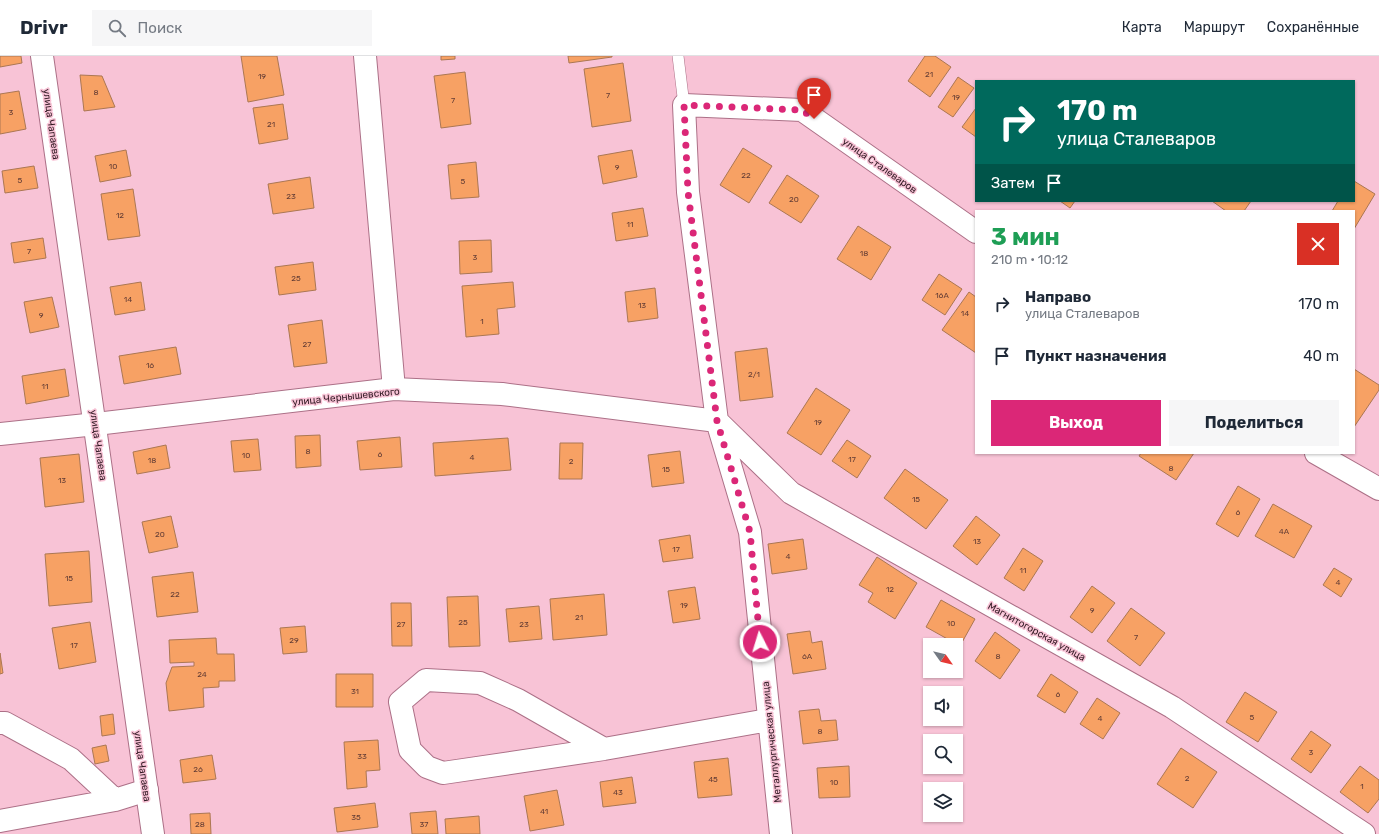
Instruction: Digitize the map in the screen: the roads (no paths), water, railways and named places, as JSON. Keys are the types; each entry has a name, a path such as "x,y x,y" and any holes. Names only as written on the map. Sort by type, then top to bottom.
{"street":[{"name":"улица Чапаева","path":"42,56 96,424 153,834"},
{"path":"365,56 394,389"},
{"name":"улица Сталеваров","path":"684,105 802,110 975,231"},
{"name":"Металлургическая улица","path":"684,105 688,192 717,421 750,532 780,834"},
{"name":"улица Чернышевского","path":"0,434 394,389 502,394 717,421"},
{"name":"Магнитогорская улица","path":"717,421 791,493 1172,707 1364,834"},
{"path":"1318,454 1379,489"},
{"path":"604,749 518,700 480,683 426,680 400,702 410,750 427,767 443,773 604,749 768,720"},
{"path":"0,723 5,723 71,759 116,800"},
{"path":"0,821 116,800 147,790"}],"lane":[{"path":"678,56 684,105"}]}
